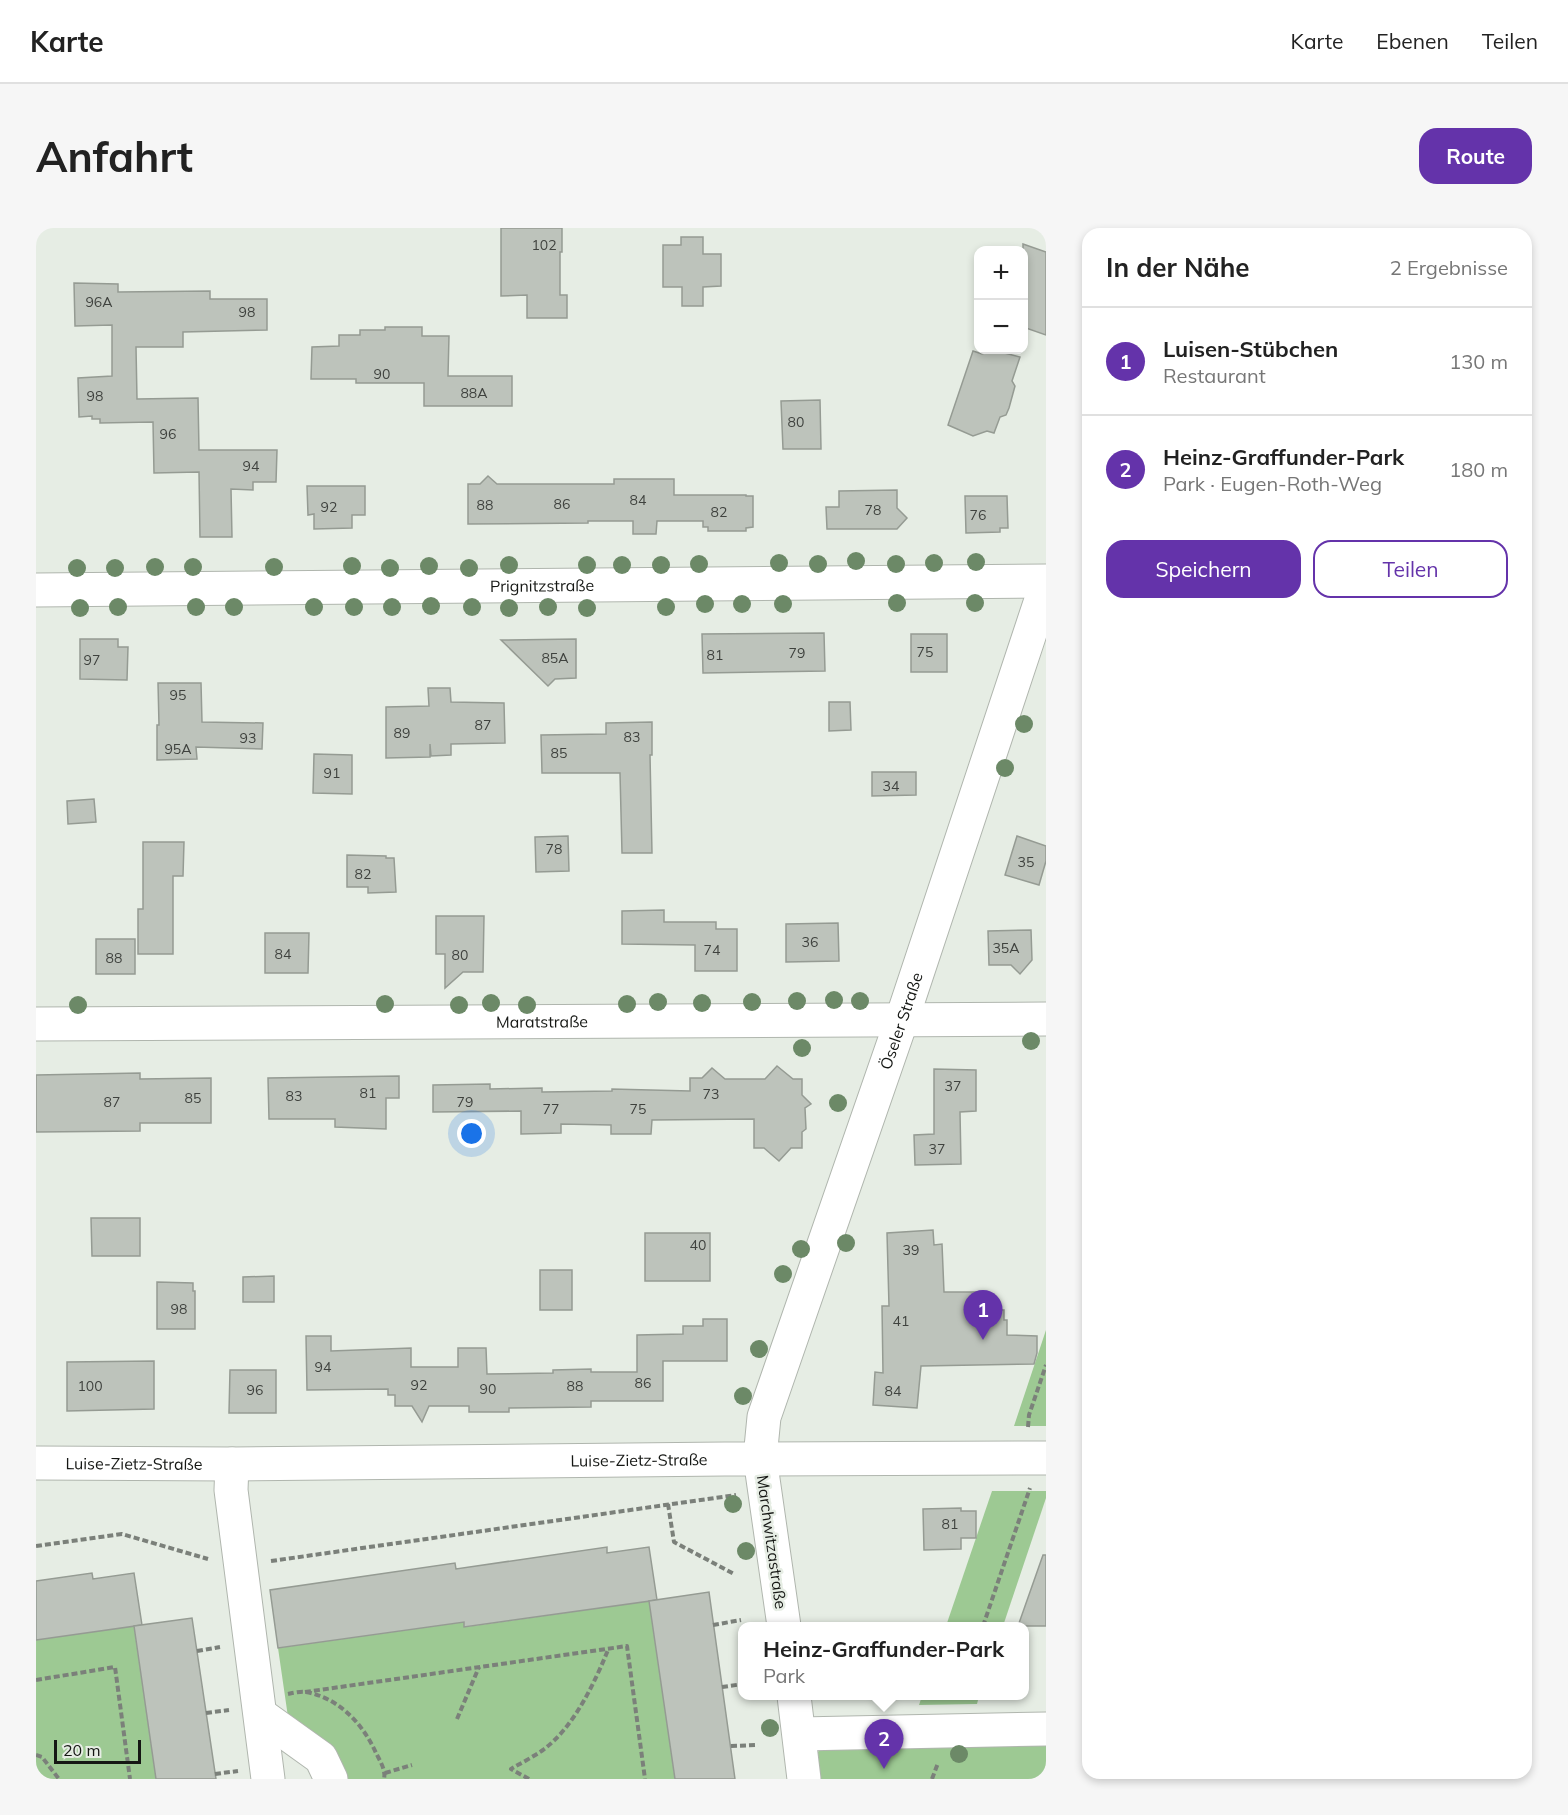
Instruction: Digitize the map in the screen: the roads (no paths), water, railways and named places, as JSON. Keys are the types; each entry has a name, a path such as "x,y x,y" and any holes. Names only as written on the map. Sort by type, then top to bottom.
{"street":[{"name":"Prignitzstraße","path":"36,590 1046,583"},
{"name":"Öseler Straße","path":"760,1458 764,1418 902,1019 1046,583"},
{"name":"Maratstraße","path":"36,1024 1046,1019"},
{"name":"Luise-Zietz-Straße","path":"36,1463 232,1464 760,1458 1035,1467"},
{"name":"Marchwitzastraße","path":"760,1458 783,1622"},
{"path":"232,1464 231,1490 240,1565 258,1774"},
{"path":"795,1700 804,1779"},
{"path":"253,1707 321,1758 331,1779"},
{"path":"800,1734 1046,1729"}],"place":[{"name":"Luisen-Stübchen","path":"983,1340"},
{"name":"Heinz-Graffunder-Park","path":"884,1769"}]}
